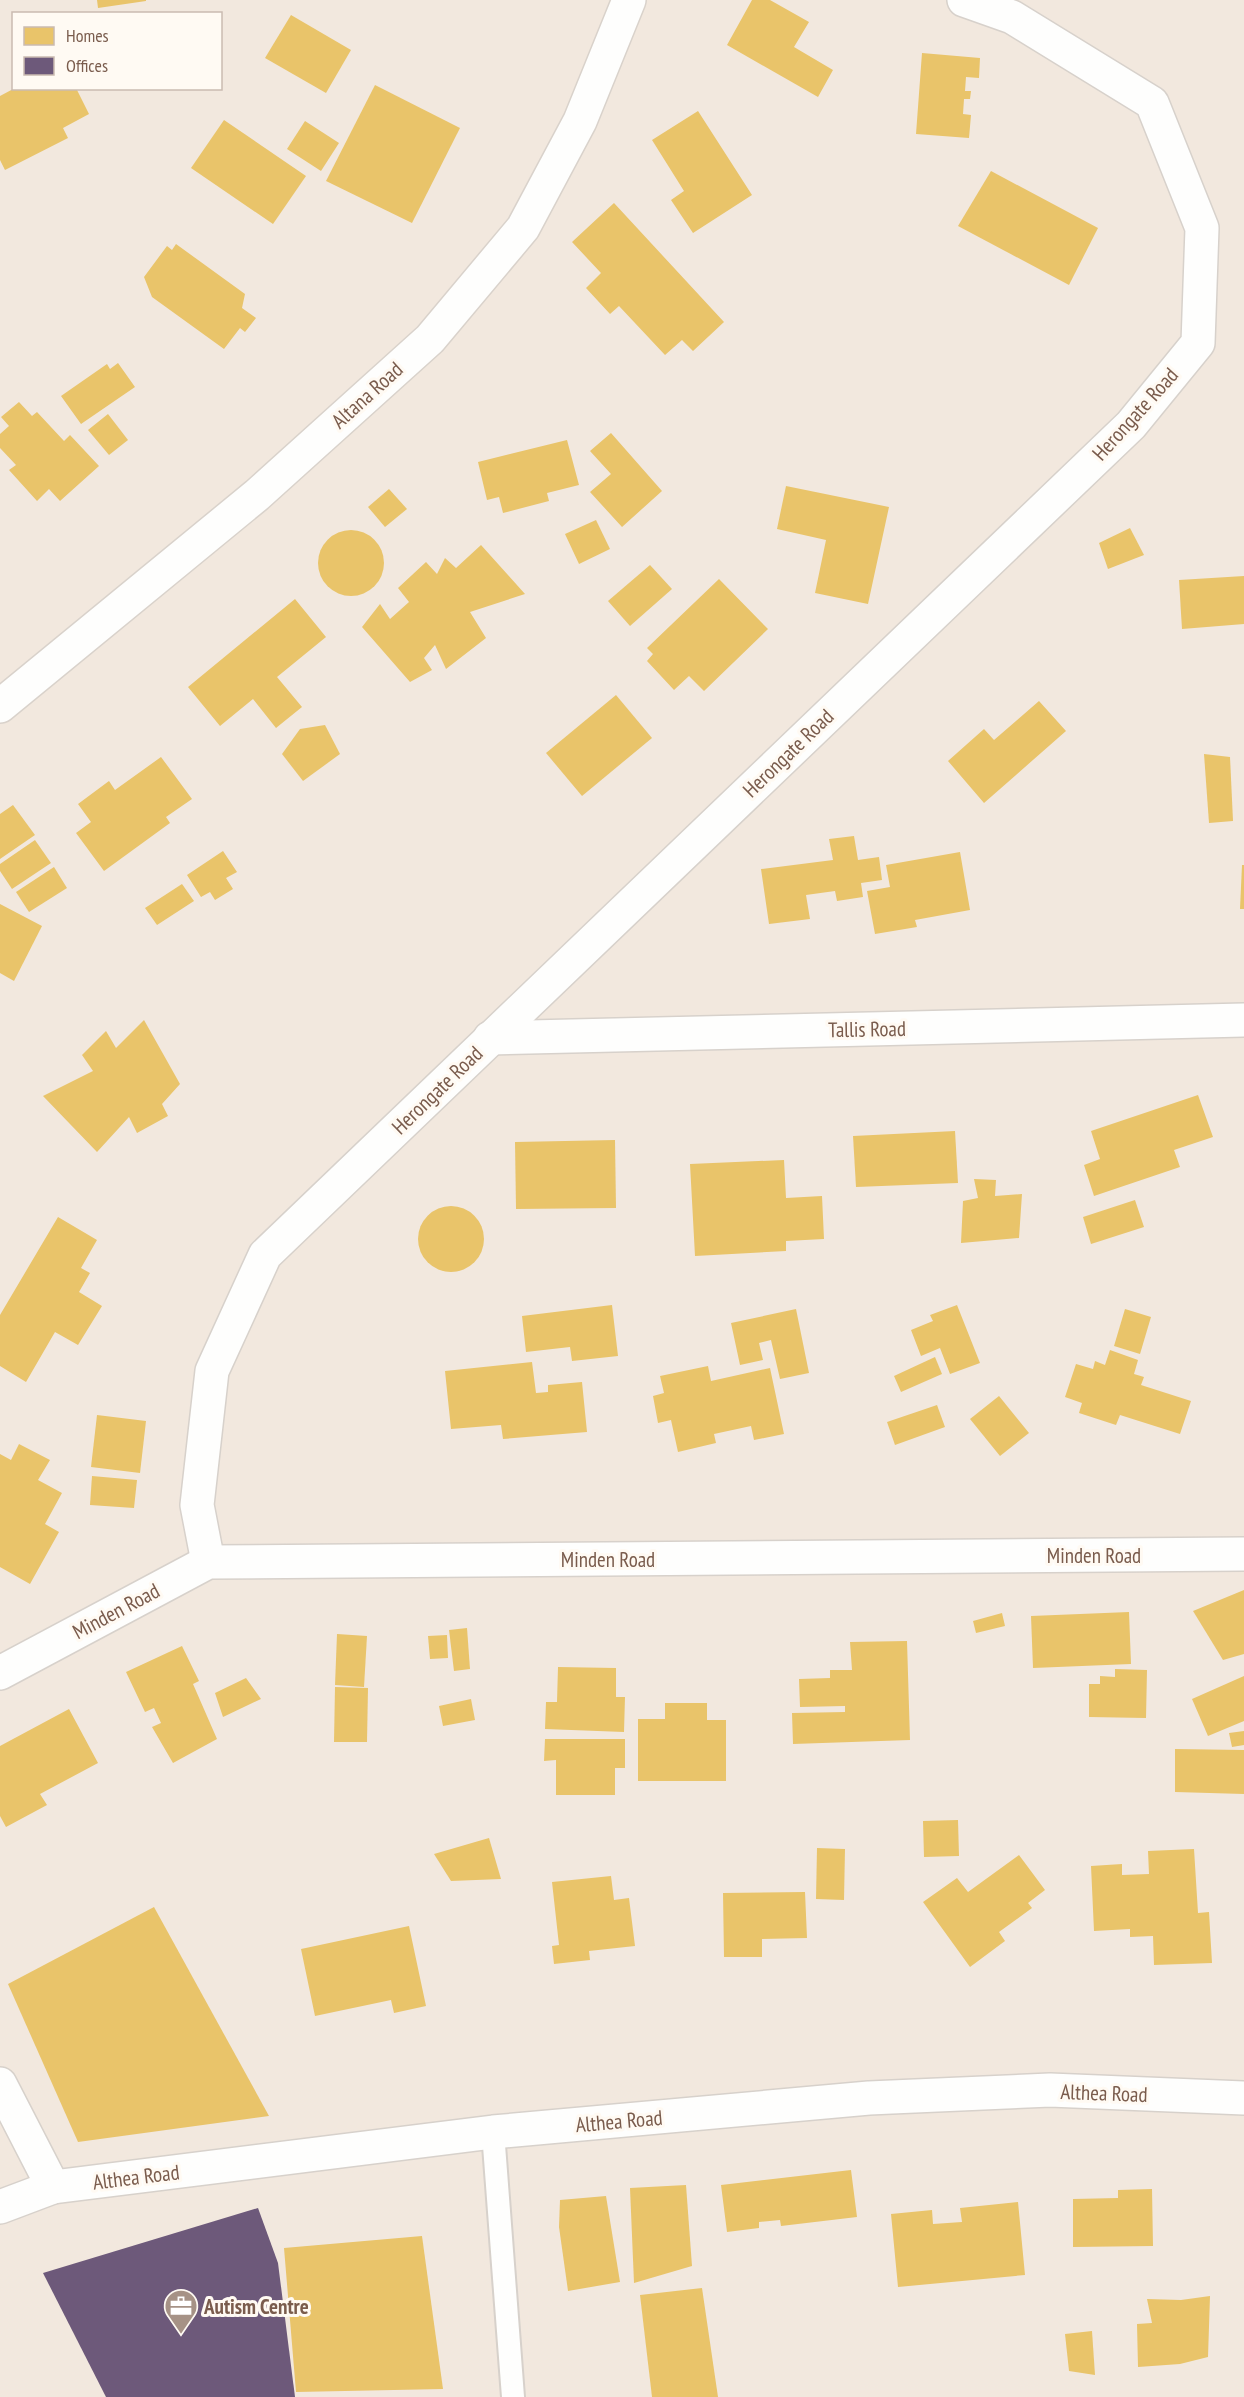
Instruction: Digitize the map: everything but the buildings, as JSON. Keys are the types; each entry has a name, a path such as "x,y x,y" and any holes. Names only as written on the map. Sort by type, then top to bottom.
{"street":[{"name":"Altana Road","path":"0,706 256,495 430,339 523,228 580,121 629,0"},
{"name":"Herongate Road","path":"208,1562 197,1505 212,1371 265,1255 1131,424 1198,343 1202,228 1152,103 1012,17 964,0"},
{"name":"Tallis Road","path":"490,1038 1244,1020"},
{"name":"Minden Road","path":"0,1673 208,1562 1244,1554"},
{"path":"0,2084 53,2187"},
{"name":"Althea Road","path":"0,2206 53,2187 493,2132 868,2098 1050,2090 1244,2098"}],"lane":[{"path":"493,2132 513,2397"}],"shaded area":[{"path":"0,0 1244,0 1244,2397 0,2397"}],"place":[{"name":"Autism Centre","path":"181,2335"}]}
